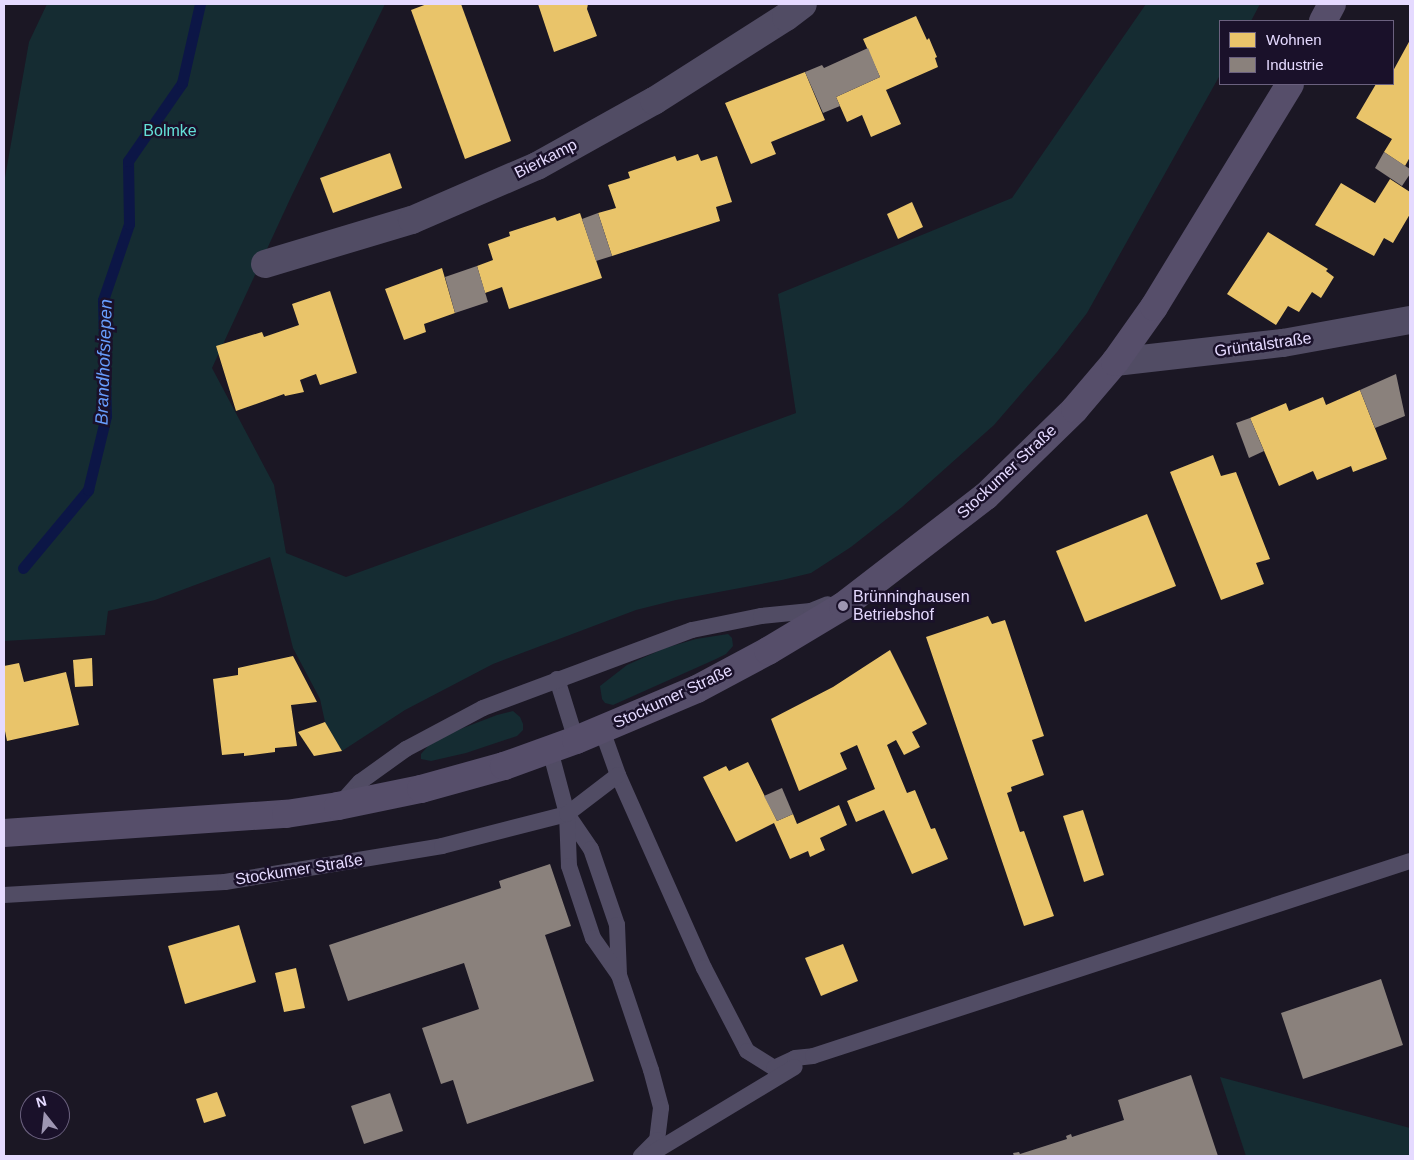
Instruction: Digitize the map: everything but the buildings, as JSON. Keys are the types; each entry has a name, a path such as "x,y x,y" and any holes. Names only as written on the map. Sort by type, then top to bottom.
{"main road":[{"path":"1323,20 1332,4"},
{"name":"Stockumer Straße","path":"4,833 286,814 338,806 421,789 550,750 602,730 697,689 760,656 843,606 986,496 1075,409 1115,362 1154,307 1289,85"}],"street":[{"name":"Bierkamp","path":"265,264 412,220 537,166 654,101 803,4"},
{"name":"Grüntalstraße","path":"1115,362 1283,343 1410,320"}],"lane":[{"path":"338,806 360,782 406,749 475,712 557,679 692,630 761,616 811,611 867,589"},
{"path":"557,679 576,740"},
{"name":"Stockumer Straße","path":"4,896 225,882 442,846 568,814 618,775 602,730"},
{"path":"550,750 568,814 569,866 593,938 619,975"},
{"path":"618,775 704,968 747,1051 774,1068 795,1058 813,1056 1410,861"},
{"path":"568,814 591,849 617,925 619,975 662,1108 657,1140 641,1156"},
{"path":"647,1156 813,1056"}],"green space":[{"name":"Bolmke","path":"47,4 385,4 291,197 212,368 274,485 286,553 346,577 796,413 778,294 1012,198 1146,4 1260,4 1252,20 1219,20 1219,77 1087,313 1057,352 994,425 902,507 851,547 811,573 676,600 636,610 493,664 405,710 342,751 325,722 320,699 293,648 270,557 155,600 108,611 105,635 4,641 4,183 29,42"},
{"path":"728,634 732,638 733,646 726,654 613,705 605,703 602,699 600,686 627,665 665,648 696,639"},
{"path":"513,711 520,717 523,724 523,730 517,736 466,753 431,761 421,759 421,754 428,746 450,733"},
{"path":"1220,1077 1410,1128 1410,1156 1246,1156"}],"waterway":[{"name":"Brandhofsiepen","path":"23,568 88,490 106,416 103,300 129,224 128,161 182,83 200,4"}],"place":[{"name":"Brünninghausen Betriebshof","path":"843,606"}]}
